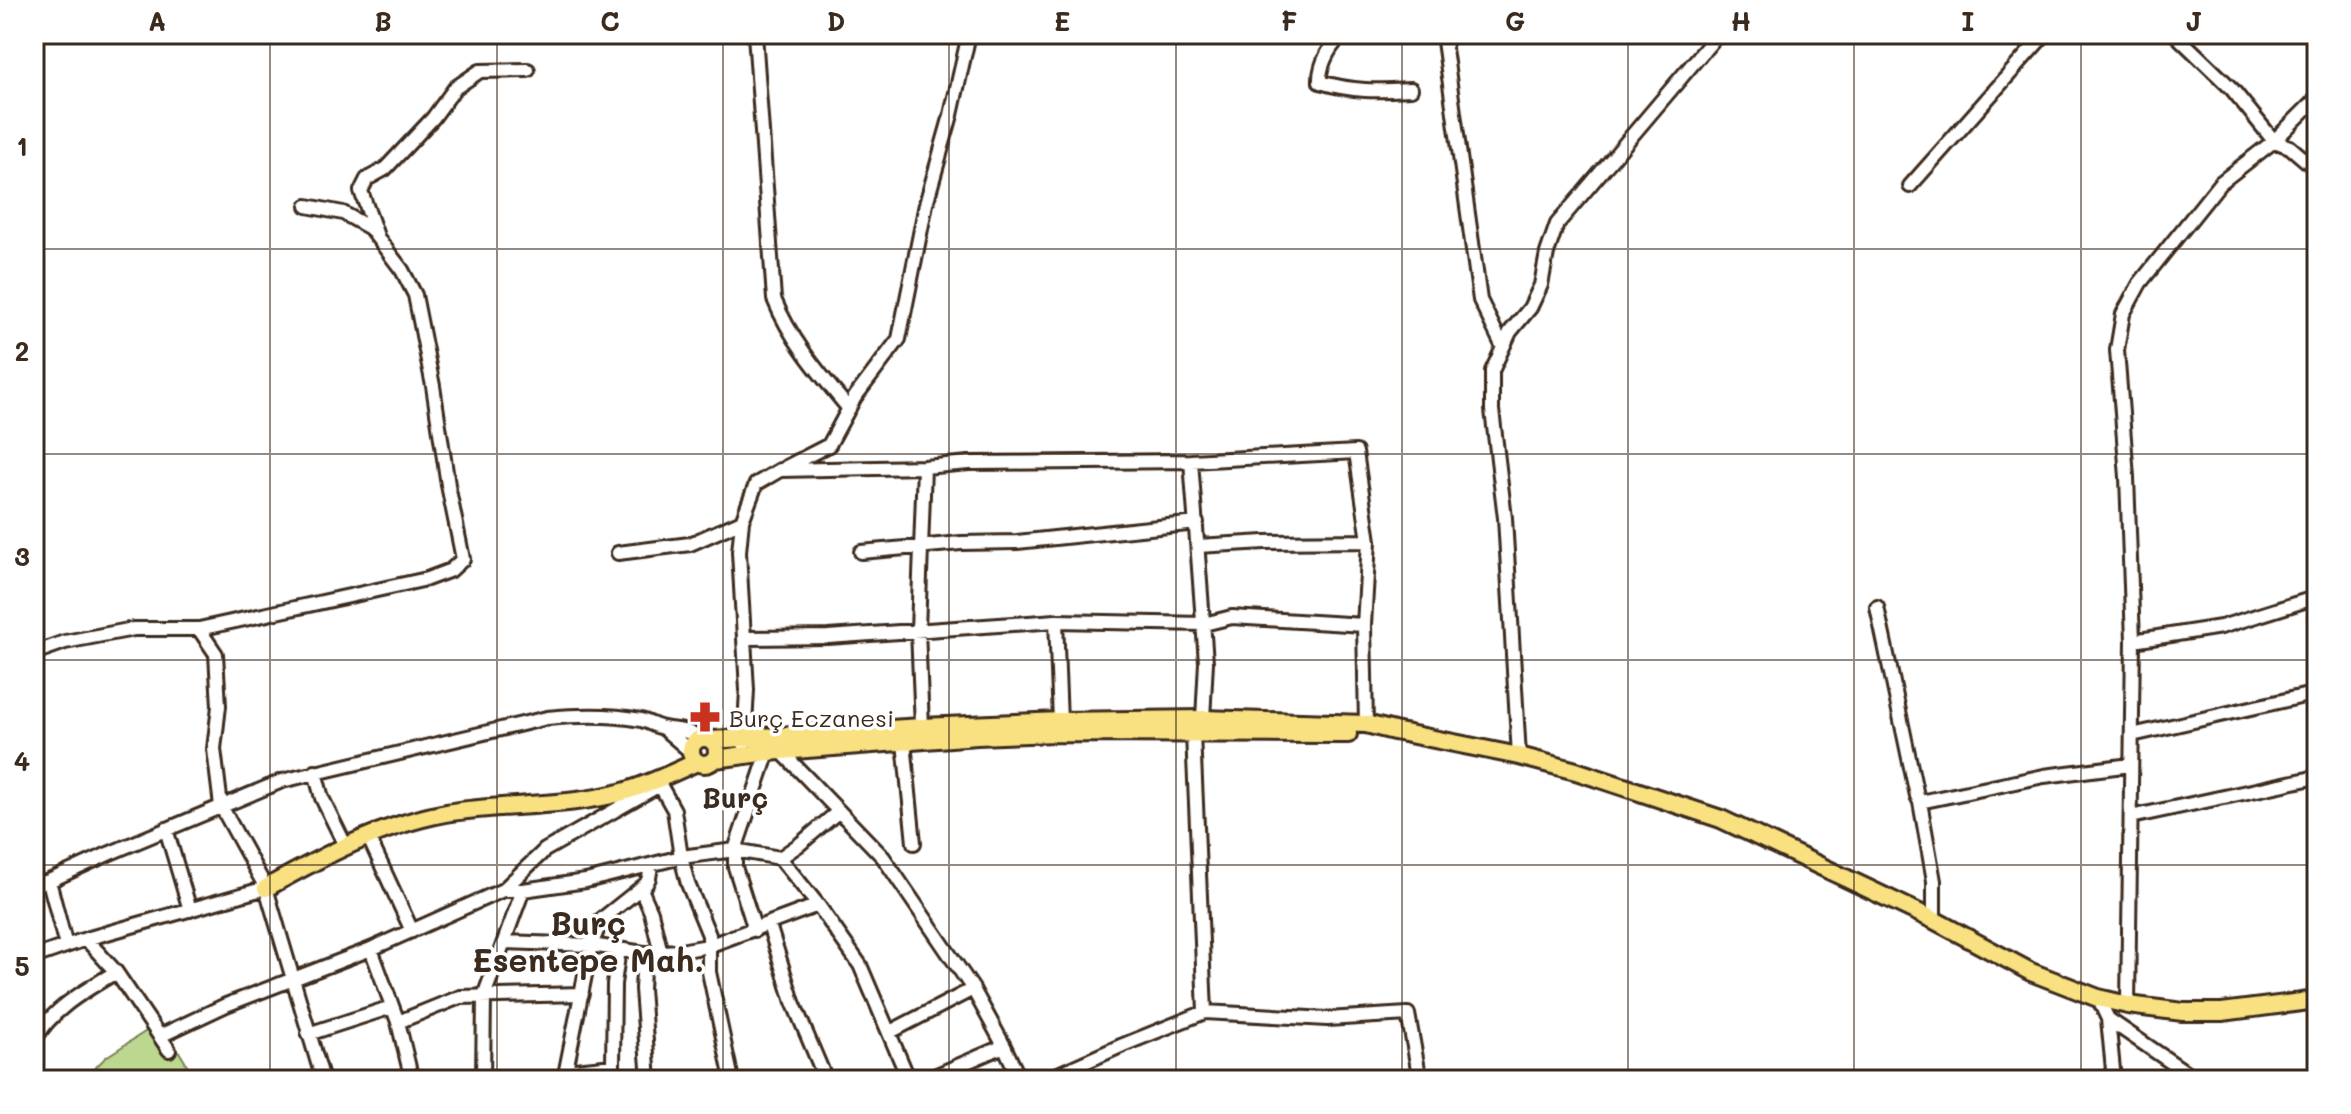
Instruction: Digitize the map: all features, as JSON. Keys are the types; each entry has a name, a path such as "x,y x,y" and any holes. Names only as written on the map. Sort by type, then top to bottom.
{"main road":[{"path":"266,888 345,845 406,823 447,813 584,800 659,782 699,748 1184,729 1203,719 1366,724 1519,756 1606,780 1721,819 1934,920 2031,972 2098,998 2183,1012 2222,1012 2317,1000"},
{"path":"772,747 922,727 1060,721 1184,729 1368,734 1394,731"},
{"path":"699,748 704,764 744,747"}],"street":[{"path":"755,34 774,299 800,350 849,409"},
{"path":"744,747 747,690 739,552 742,521 756,484 829,445 855,397 899,339 926,204 951,115 969,34"},
{"path":"1345,34 1335,40 1320,82 1347,90 1411,89"},
{"path":"1443,34 1480,300 1503,347"},
{"path":"1519,756 1505,518 1492,410 1492,371 1510,332 1530,308 1541,285 1557,224 1718,34"},
{"path":"1910,186 2045,34"},
{"path":"2175,34 2189,39 2274,141 2290,147 2317,170"},
{"path":"378,240 361,191 367,179 385,169 433,118 455,88 480,71 528,70"},
{"path":"2128,1005 2133,641 2127,477 2117,350 2119,329 2129,298 2220,183 2274,141 2317,98"},
{"path":"34,653 65,642 134,629 199,629 427,579 451,570 463,559 415,295 402,270 370,228 343,213 307,206"},
{"path":"817,451 839,467"},
{"path":"780,470 969,463 1191,461 1356,452 1369,541 1364,625 1366,724"},
{"path":"1191,461 1206,662 1203,719"},
{"path":"922,727 918,630 924,467"},
{"path":"618,553 690,544 742,521"},
{"path":"861,552 961,543 1017,542 1197,523"},
{"path":"1198,546 1369,541"},
{"path":"2133,641 2221,627 2316,597 2317,627"},
{"path":"1877,607 1920,802 1934,881 1934,920"},
{"path":"745,638 828,637 1056,621 1204,624 1232,617 1364,625"},
{"path":"1056,621 1060,721"},
{"path":"199,629 216,654 219,706 214,749 221,806 266,888 323,1080"},
{"path":"2132,735 2317,693"},
{"path":"34,885 282,781 547,718 578,715 645,721 699,748"},
{"path":"1184,729 1202,893 1205,1012"},
{"path":"904,742 914,843"},
{"path":"755,930 735,867 735,850 772,747 883,857 973,989 1020,1080"},
{"path":"1920,802 2044,776 2131,765"},
{"path":"315,772 322,798 345,845"},
{"path":"2131,817 2317,777"},
{"path":"160,1036 226,1005 371,949 503,890 545,850 659,782 674,810 688,884 709,935 709,972 732,1080"},
{"path":"780,858 839,811"},
{"path":"166,829 190,910"},
{"path":"368,836 412,931"},
{"path":"503,890 586,881 681,857 735,850 780,858 860,965 909,1080"},
{"path":"619,949 614,984 613,1066 565,1075 591,945 602,919 641,889 649,878 651,866"},
{"path":"49,881 66,946"},
{"path":"34,957 86,939 266,888"},
{"path":"641,889 651,912 661,953"},
{"path":"483,1080 484,996 523,890"},
{"path":"504,942 591,945 661,953 708,946 818,905"},
{"path":"769,925 793,1002 826,1080"},
{"path":"86,939 116,972 169,1050"},
{"path":"371,949 398,1022 412,1080"},
{"path":"644,953 642,989 649,1080"},
{"path":"34,1041 60,1010 116,972"},
{"path":"890,1032 973,989"},
{"path":"398,1022 460,997 582,994"},
{"path":"2098,998 2108,1019 2114,1080"},
{"path":"308,1034 392,1007"},
{"path":"1045,1080 1205,1012 1327,1019 1408,1014 1420,1080"},
{"path":"2108,1019 2197,1080"},
{"path":"925,1080 1004,1046"}],"green space":[{"path":"148,1030 178,1050 196,1080 91,1080 90,1073 106,1057"}],"place":[{"name":"Burç Eczanesi","path":"705,717"}],"district":[{"name":"Burç","path":"735,797"},
{"name":"Burç Esentepe Mah.","path":"588,940"}]}
